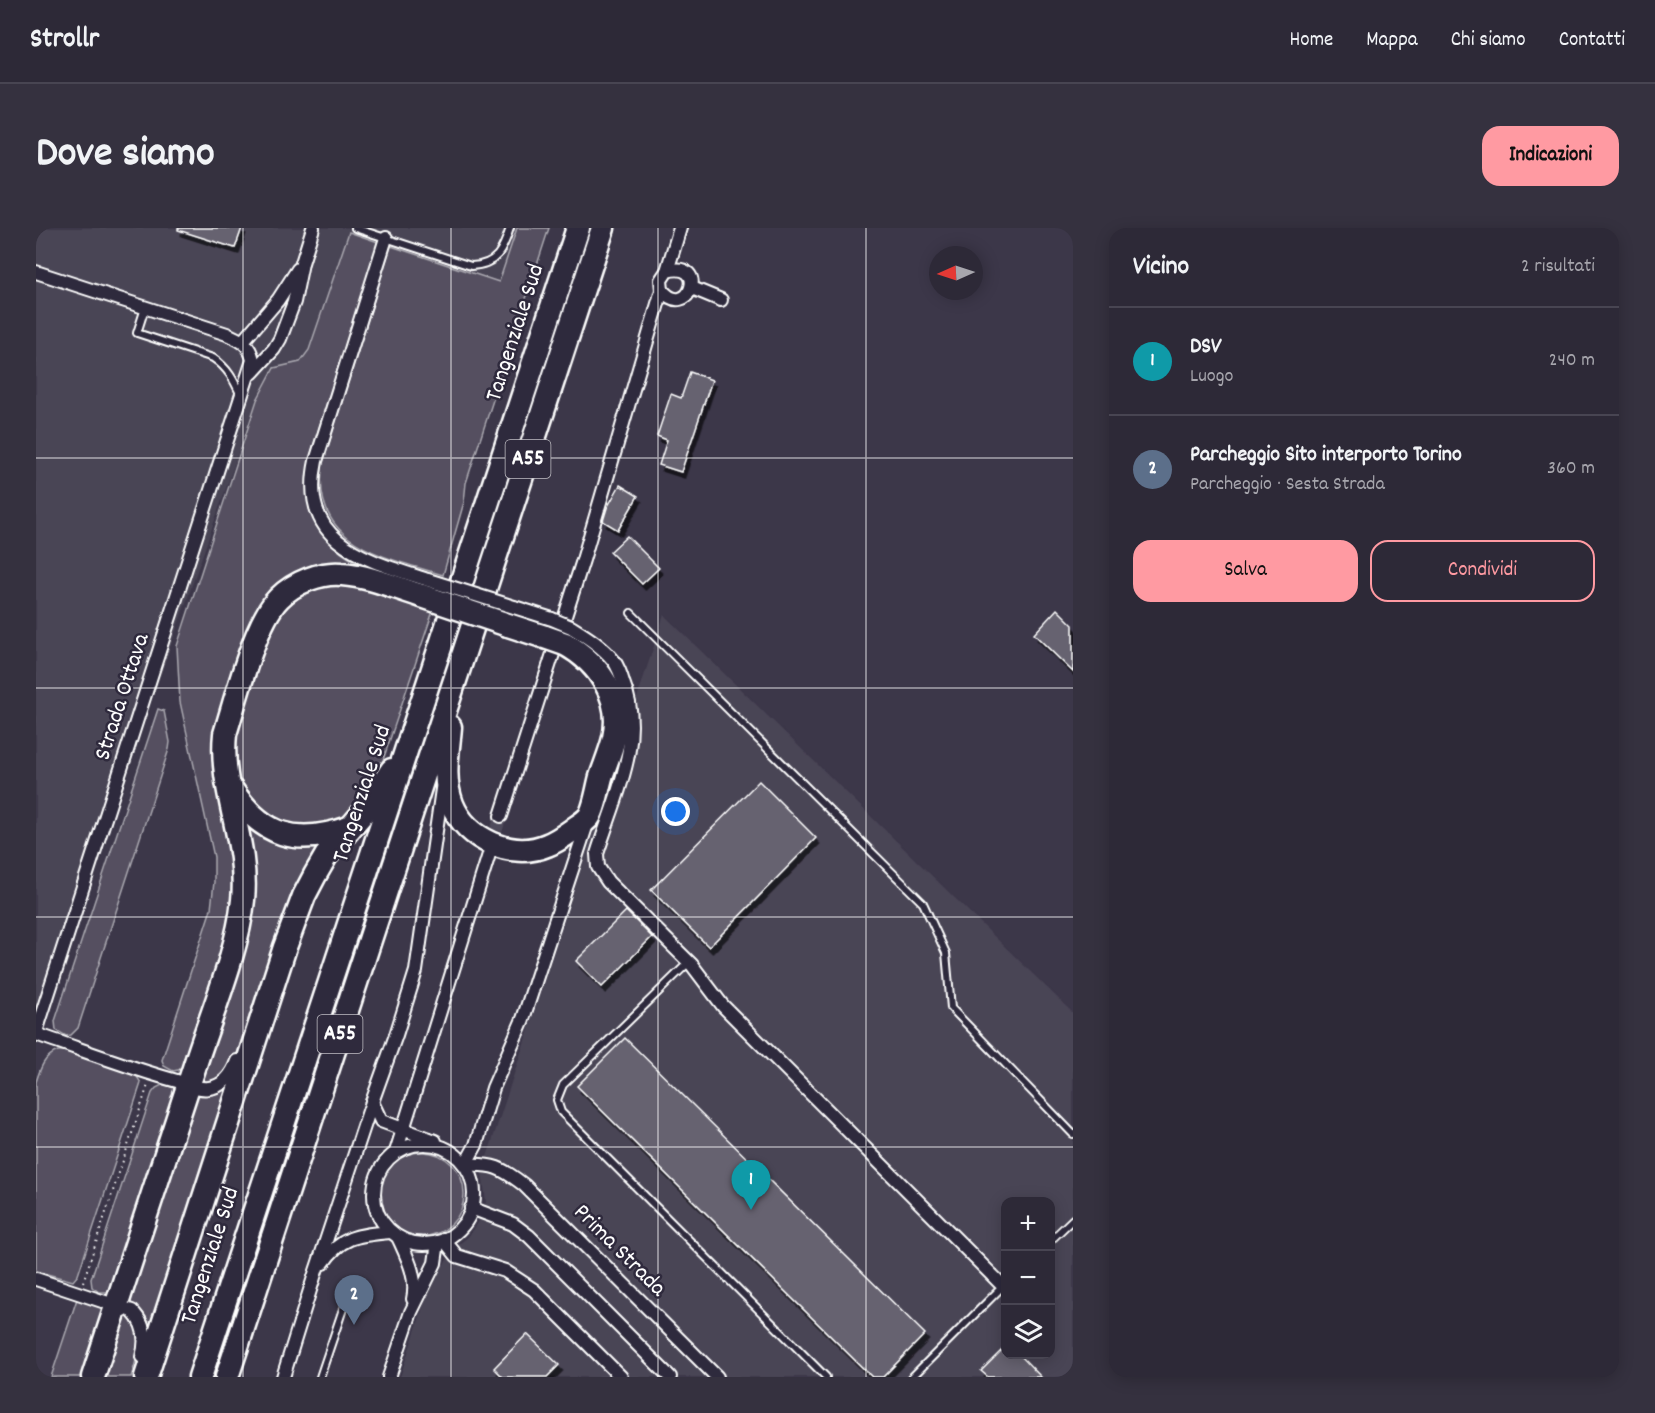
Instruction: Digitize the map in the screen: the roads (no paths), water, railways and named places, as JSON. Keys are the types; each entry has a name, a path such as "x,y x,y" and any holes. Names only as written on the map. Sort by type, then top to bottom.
{"highway":[{"name":"Tangenziale Sud","path":"200,1377 578,228"},
{"name":"Tangenziale Sud","path":"227,1377 603,228"},
{"path":"93,1377 235,941 243,899 242,856 223,752 225,734 263,623 279,598 289,590 312,578 339,574 425,588 558,632 602,675 615,708 614,738 589,817 548,845 533,849 495,845 474,833 462,821 453,805 448,788 446,770 453,691"},
{"path":"146,1377 285,947 304,896 326,856 363,813 407,746"},
{"path":"229,785 249,813 271,829 298,836 326,836 349,828"}],"street":[{"name":"Strada Ottava","path":"250,375 280,339 294,302 302,263 313,228"},
{"path":"501,816 583,560 662,290 661,280 667,271 680,228"},
{"path":"386,238 316,461 313,489 325,526 350,551 425,588"},
{"name":"Strada Ottava","path":"36,1033 250,375 253,360 247,345 302,263"},
{"path":"662,290 668,297 676,300 685,297 692,288 692,282 684,270 678,268 667,271"},
{"path":"36,272 227,334 247,345"},
{"path":"692,288 721,300"},
{"path":"558,632 596,643 615,663 628,692 633,734 628,758 597,854 598,867 608,882 689,962 723,1006 1001,1282"},
{"path":"283,1377 416,971 422,942 436,824 446,770"},
{"path":"315,1274 330,1252 350,1238 394,1234 411,1242 424,1244 441,1241 461,1227 471,1208 473,1186 467,1161 476,1145 493,1088 523,1019 589,817"},
{"path":"396,1152 490,851"},
{"path":"36,1033 152,1074 200,1088 208,1088 221,1083 233,1073 261,988 285,947"},
{"path":"372,1102 381,1121 434,1140 456,1155"},
{"name":"Prima Strada","path":"434,1140 467,1161 485,1164 512,1176 524,1185 717,1377"},
{"path":"389,1377 411,1312 416,1287 410,1263 394,1234 380,1220 373,1190 377,1175 385,1162 396,1152 413,1145 440,1146 467,1161"},
{"path":"471,1208 513,1224 529,1236 670,1377"},
{"path":"411,1312 435,1263 441,1241"},
{"path":"441,1241 457,1256 505,1271 534,1290 621,1377"},
{"path":"36,1279 132,1311 138,1317 144,1331 145,1347 136,1377"}],"lane":[{"path":"355,228 471,266 482,266 496,257 504,248 510,228"},
{"path":"145,307 137,333 213,358 231,374 242,399"},
{"path":"630,613 924,903 946,953 951,1008 1073,1134"},
{"path":"689,962 563,1085 557,1100 561,1112 826,1377"},
{"path":"1055,1236 1073,1219"},
{"path":"912,1377 1001,1288"},
{"path":"321,1377 347,1297"}],"tunnel":[{"path":"491,847 501,816"}],"place":[{"name":"DSV","path":"751,1210"},
{"name":"Parcheggio Sito interporto Torino","path":"354,1325"}]}
